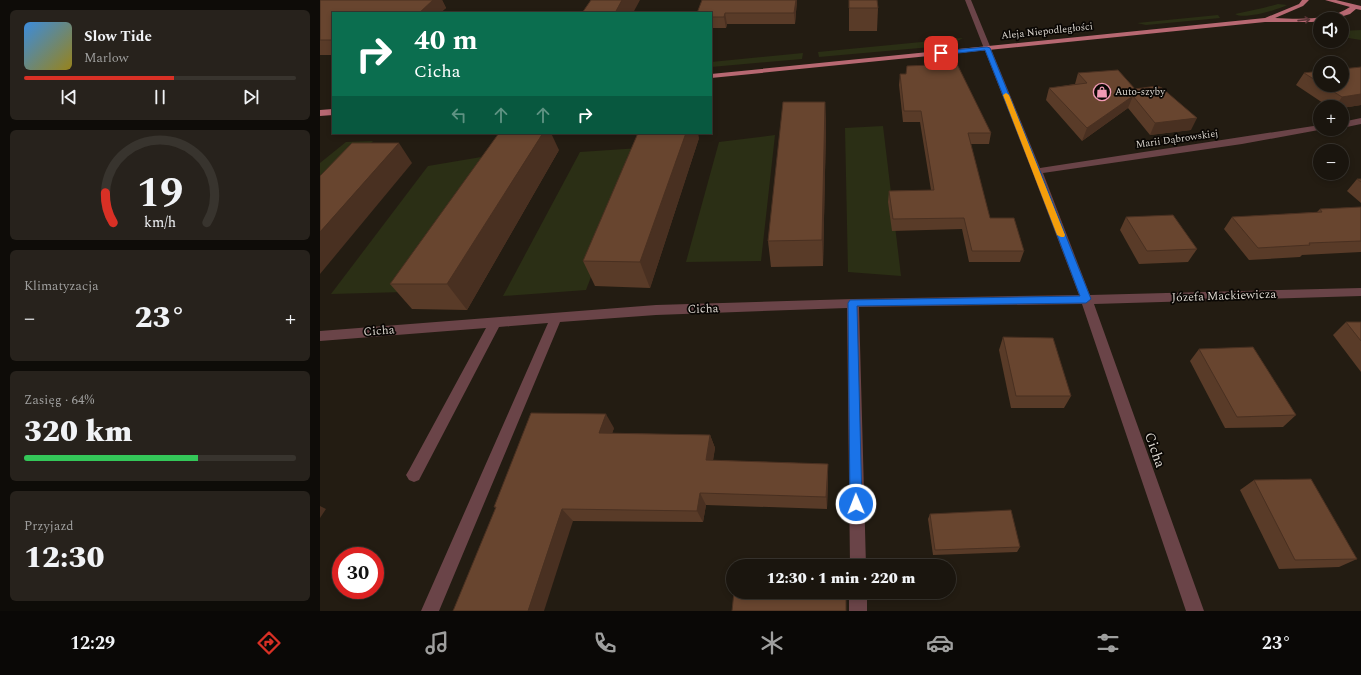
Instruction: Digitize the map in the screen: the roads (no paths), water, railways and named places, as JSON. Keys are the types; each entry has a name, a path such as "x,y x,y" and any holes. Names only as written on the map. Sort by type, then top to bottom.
{"main road":[{"name":"Aleja Niepodległości","path":"1265,20 1299,6 1306,0"},
{"path":"1328,0 1358,8"},
{"name":"Aleja Niepodległości","path":"712,76 1265,20 1300,21 1328,17 1358,8"},
{"path":"320,113 332,112"}],"street":[{"name":"Cicha","path":"968,0 1037,171 1086,299 1195,611"},
{"path":"1349,124 1361,122"},
{"name":"Marii Dąbrowskiej","path":"1037,171 1313,129"},
{"name":"Józefa Mackiewicza","path":"1086,299 1361,292"},
{"name":"Cicha","path":"320,336 656,310 853,303 1086,299"},
{"path":"853,303 858,559"},
{"path":"430,611 556,318"},
{"path":"414,475 495,322"},
{"path":"858,599 858,611"}],"place":[{"name":"Auto-szyby","path":"1102,92"}]}
